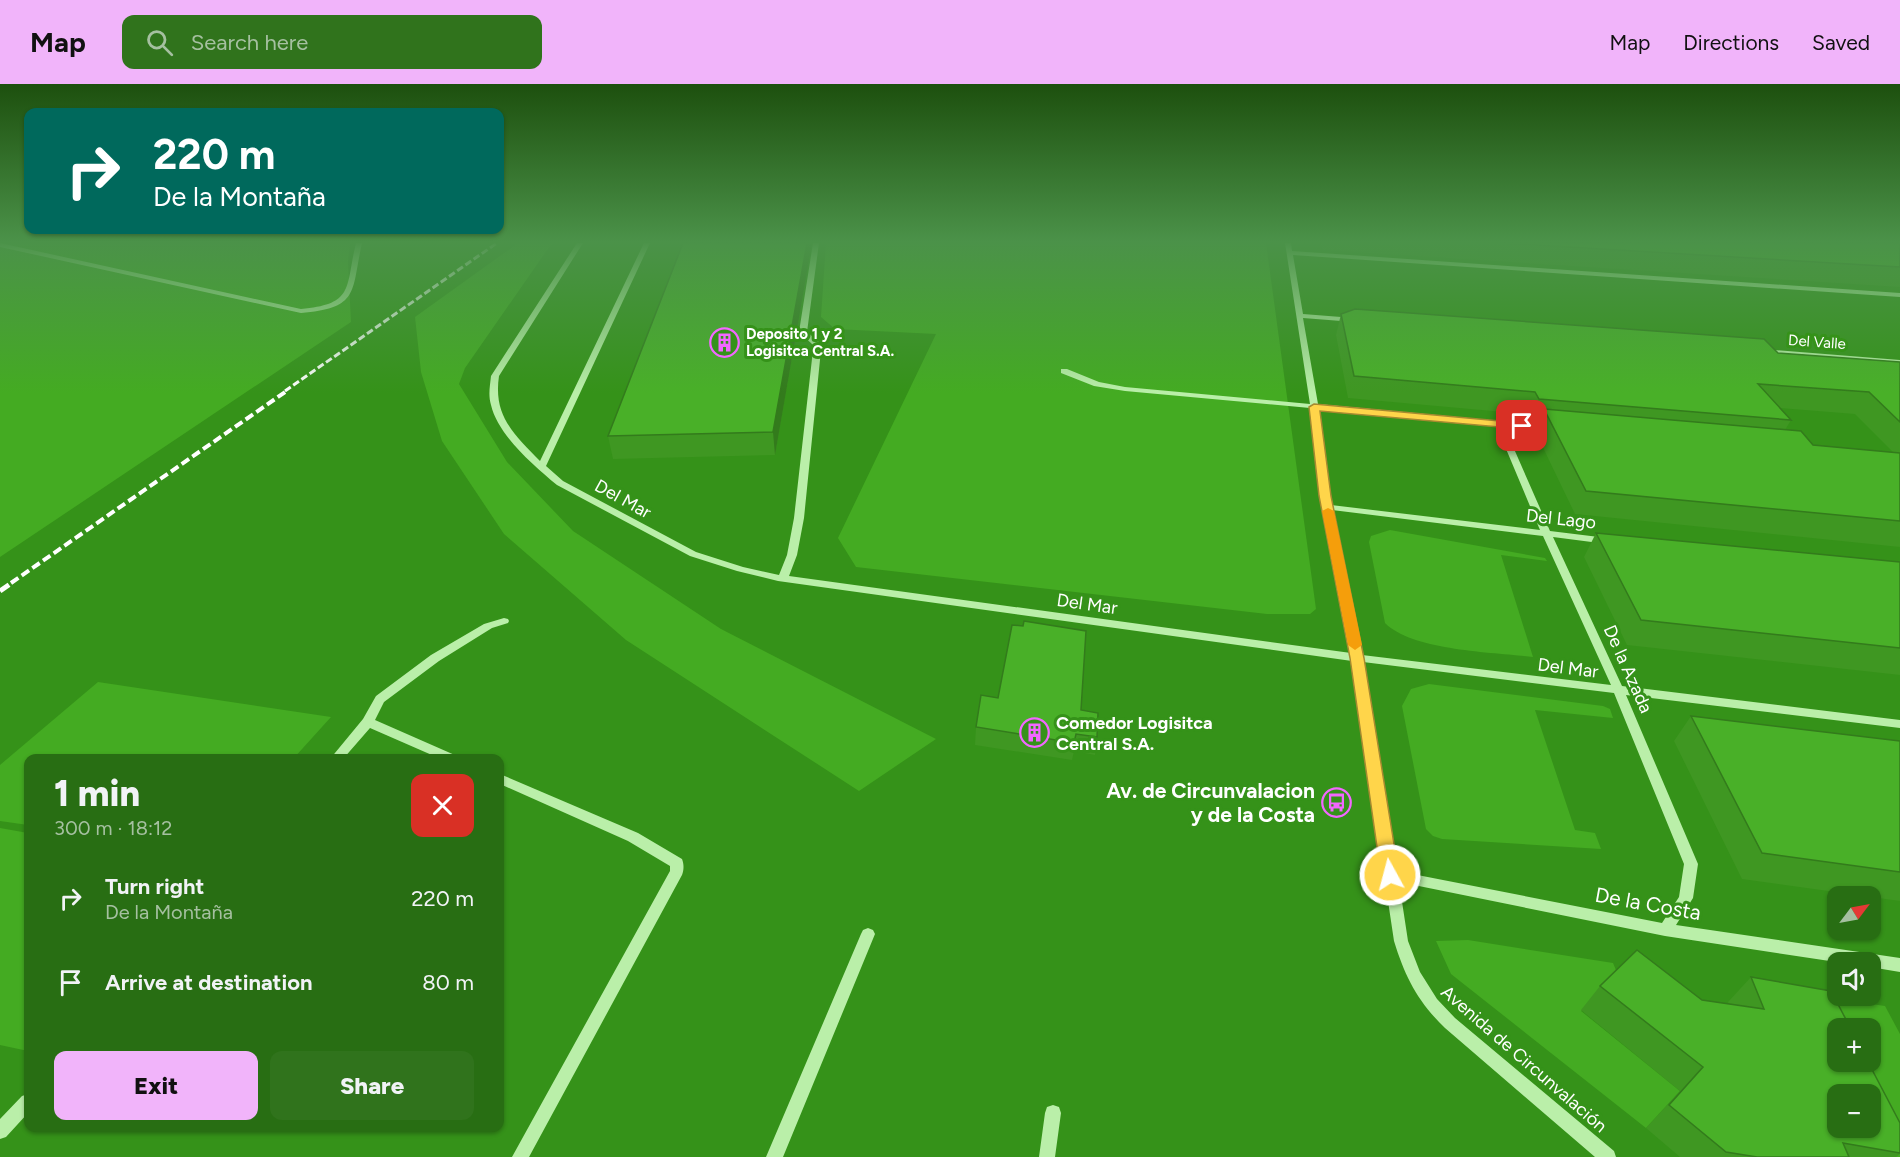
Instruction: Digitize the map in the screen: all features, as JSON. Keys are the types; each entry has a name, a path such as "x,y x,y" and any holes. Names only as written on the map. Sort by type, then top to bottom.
{"street":[{"path":"219,293 301,311 324,308 345,299 348,293"},
{"name":"Del Mar","path":"548,293 495,376 491,400 502,424 541,467 560,483 693,554 740,569 783,579 1357,658 1900,724"},
{"path":"541,467 623,293"},
{"path":"783,579 792,555 799,518 817,350 815,343 803,332 809,293"},
{"name":"Avenida de Circunvalación","path":"1296,293 1327,507 1357,658 1401,941 1412,973 1428,1003 1608,1157"},
{"path":"1858,293 1900,296"},
{"path":"1300,316 1359,321"},
{"name":"Del Valle","path":"1759,351 1900,362"},
{"path":"1064,371 1097,384 1125,389 1558,429"},
{"name":"De la Azada","path":"1499,424 1546,535 1619,691 1690,864 1686,898 1665,930"},
{"name":"Del Lago","path":"1327,507 1617,542"},
{"path":"340,754 368,722 380,699 435,658 488,626 504,621"},
{"path":"368,722 442,754"},
{"path":"504,781 633,837 677,863 677,871 520,1157"},
{"name":"De la Costa","path":"1390,875 1665,930 1900,965"},
{"path":"774,1157 868,934"},
{"path":"0,1131 24,1106"},
{"path":"1047,1157 1053,1113"}],"green space":[{"path":"0,293 350,293 351,322 0,557"},
{"path":"448,293 517,293 465,368 459,384 507,462 573,531 721,629 936,739 859,791 626,640 504,534 442,441 421,372 415,317"},
{"path":"823,293 1273,293 1316,609 1310,614 1267,614 856,567 838,538 936,334 835,329 821,317"},
{"path":"1390,530 1545,558 1547,561 1501,555 1533,657 1434,645 1398,632 1385,623 1369,542 1371,536"},
{"path":"98,682 331,717 298,754 24,754 24,824 0,821 0,765"},
{"path":"1429,684 1603,706 1610,709 1613,718 1535,710 1575,830 1595,833 1601,849 1442,839 1433,836 1426,829 1402,706 1411,689"},
{"path":"0,828 24,832 24,1050 0,1045"},
{"path":"1468,940 1613,963 1618,975 1581,1011 1680,1091 1646,1128 1451,974 1436,941"},
{"path":"1816,996 1827,998 1827,1006 1885,1006 1900,1034 1900,1157 1892,1157 1881,1126 1881,1084 1862,1084 1854,1072 1881,1072 1881,1018 1831,1018"}],"building":[{"name":"Deposito 1 y 2 Logisitca Central S.A.","path":"664,293 798,293 773,432 608,436"},
{"path":"1355,309 1764,339 1778,353 1900,362 1900,422 1869,392 1758,384 1791,420 1539,399 1535,392 1354,376 1341,314"},
{"path":"1544,409 1801,431 1813,445 1900,453 1900,521 1586,491"},
{"path":"1596,533 1900,562 1900,648 1641,620"},
{"path":"1024,621 1086,631 1081,710 1098,713 1097,737 1076,734 1074,743 976,727 981,695 998,698 1012,625 1023,626"},
{"path":"1691,716 1900,741 1900,872 1762,853"},
{"path":"1637,950 1702,1000 1764,1009 1751,977 1827,990 1827,1006 1839,1006 1845,1018 1827,1018 1827,1072 1873,1072 1880,1084 1827,1084 1827,1138 1881,1138 1881,1087 1900,1123 1900,1153 1843,1143 1849,1157 1757,1157 1726,1152 1669,1105 1703,1067 1600,986"}],"railway":[{"path":"285,391 425,293"},
{"path":"11,583 288,390"},
{"path":"0,591 13,582"}],"slow traffic":[{"path":"1328,511 1355,645"}],"place":[{"name":"Deposito 1 y 2 Logisitca Central S.A.","path":"725,343"},
{"name":"Comedor Logisitca Central S.A.","path":"1035,733"},
{"name":"Av. de Circunvalacion y de la Costa","path":"1336,803"}],"route":[{"path":"1390,875 1357,658 1325,496 1314,407 1522,426"}]}
